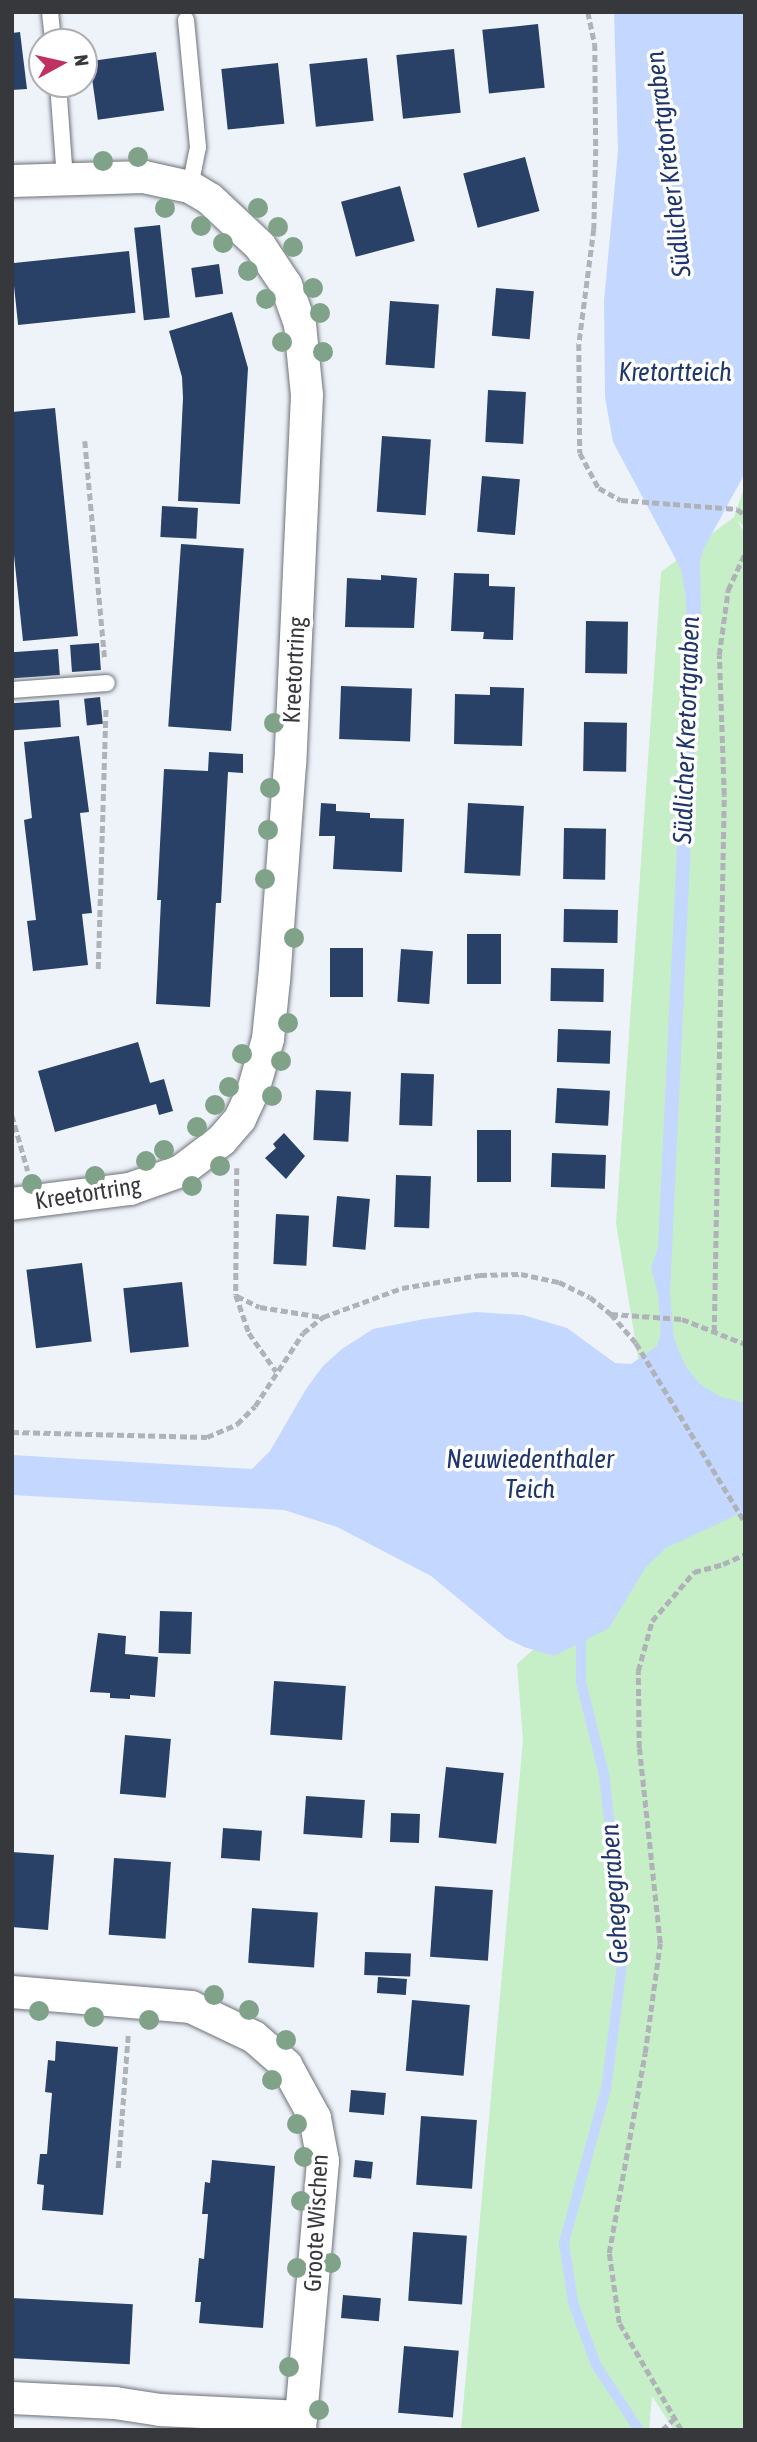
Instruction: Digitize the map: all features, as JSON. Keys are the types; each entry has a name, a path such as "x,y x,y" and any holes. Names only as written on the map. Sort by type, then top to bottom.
{"street":[{"name":"Kreetortring","path":"12,181 144,177 190,187 225,210 277,267 300,324 307,395 290,764 268,1039 249,1101 240,1119 222,1139 181,1171 156,1182 105,1194 12,1204"},
{"name":"Groote Wischen","path":"12,1992 191,2007 254,2037 286,2065 315,2118 323,2161 300,2424"},
{"path":"12,2398 115,2403 300,2424"}],"lane":[{"path":"187,20 198,147 190,187"},
{"path":"59,98 65,180"},
{"path":"12,690 107,684"}],"path":[{"path":"588,12 595,44 596,149 593,229 579,344 580,453 599,488 621,500 737,509 745,515"},
{"path":"714,1332 723,795 719,655 728,590 745,553"},
{"path":"12,1115 29,1174"},
{"path":"222,1139 239,1172 236,1295 249,1333 276,1371"},
{"path":"12,1433 207,1437 237,1424 255,1406 303,1333 323,1317 402,1288 467,1276 521,1274 559,1282 590,1297 611,1314 636,1343 745,1522"},
{"path":"236,1295 260,1307 323,1317"},
{"path":"611,1314 682,1319 745,1344"},
{"path":"681,2430 619,2323 609,2253 645,2053 660,1943 639,1748 638,1671 652,1621 694,1572 723,1564 745,1554"},
{"path":"118,2168 129,2024"},
{"path":"662,2430 674,2419"}],"green space":[{"path":"745,485 745,528 737,520 745,534 745,1434 642,1382 616,1223 661,572 734,517"},
{"path":"716,1488 745,1497 745,2430 674,2430 652,2396 649,2430 461,2430 523,1740 517,1664"}],"water":[{"path":"614,12 745,12 745,473 703,550 700,563 701,618 670,1294 674,1339 686,1367 700,1384 721,1397 745,1403 745,1511 666,1548 646,1567 609,1628 554,1656 524,1647 506,1638 431,1576 337,1527 284,1510 12,1495 12,1455 252,1469 270,1451 306,1389 323,1366 342,1349 373,1329 424,1319 476,1312 523,1315 567,1328 615,1363 631,1364 657,1346 661,1333 658,1295 651,1267 658,1248 687,633 686,597 681,569 613,442 605,397 604,301 618,151"}],"building":[{"path":"538,24 545,88 489,94 482,30"},
{"path":"20,32 27,89 12,90 12,33"},
{"path":"454,49 461,113 403,119 396,55"},
{"path":"156,52 164,110 98,120 95,98 98,98 98,60"},
{"path":"367,58 374,121 316,127 309,64"},
{"path":"278,63 284,124 228,130 221,69"},
{"path":"525,157 539,211 478,228 463,174"},
{"path":"400,186 415,241 356,257 341,202"},
{"path":"160,225 170,317 144,320 134,228"},
{"path":"129,251 135,313 18,325 12,263"},
{"path":"219,264 223,294 195,298 191,268"},
{"path":"496,288 534,291 530,339 492,336"},
{"path":"390,301 439,304 434,368 386,365"},
{"path":"232,312 248,368 240,504 178,501 182,377 169,331"},
{"path":"488,390 526,392 523,444 485,442"},
{"path":"55,408 78,636 23,641 12,536 12,412"},
{"path":"382,436 431,439 426,515 377,512"},
{"path":"482,476 520,479 515,535 477,532"},
{"path":"162,506 198,508 196,539 160,537"},
{"path":"181,544 244,548 231,731 168,727"},
{"path":"454,573 489,574 489,586 515,587 513,640 483,639 484,632 451,631"},
{"path":"381,575 417,578 414,628 345,627 347,578 381,580"},
{"path":"586,621 628,622 627,674 585,673"},
{"path":"99,643 101,670 72,672 70,645"},
{"path":"58,649 60,675 14,678 12,652"},
{"path":"341,686 412,688 410,741 339,739"},
{"path":"490,687 524,688 522,746 454,744 455,694 490,695"},
{"path":"100,697 103,724 87,726 84,699"},
{"path":"59,700 61,727 14,730 12,703"},
{"path":"584,722 627,723 626,772 583,771"},
{"path":"79,736 89,812 80,813 92,913 82,914 88,965 33,971 27,921 36,920 24,820 32,818 24,742"},
{"path":"209,752 243,754 243,773 228,772 221,903 216,903 210,1007 156,1004 161,900 157,900 164,769 208,771"},
{"path":"321,803 336,804 336,811 370,813 370,818 404,819 402,872 333,869 335,836 319,836"},
{"path":"468,803 524,806 520,876 464,873"},
{"path":"564,828 606,829 605,880 563,879"},
{"path":"564,909 618,910 617,943 563,942"},
{"path":"467,934 501,934 501,984 467,984"},
{"path":"330,948 363,948 363,997 330,997"},
{"path":"401,949 433,951 429,1004 397,1002"},
{"path":"551,968 604,969 603,1002 550,1001"},
{"path":"558,1029 611,1031 610,1064 557,1062"},
{"path":"138,1042 150,1083 164,1079 173,1111 159,1115 156,1104 55,1132 38,1071"},
{"path":"401,1073 434,1074 432,1126 399,1125"},
{"path":"557,1088 610,1091 608,1126 555,1123"},
{"path":"316,1090 351,1092 348,1142 313,1140"},
{"path":"477,1130 511,1130 511,1182 477,1182"},
{"path":"284,1133 305,1156 286,1179 265,1158 276,1148 273,1144"},
{"path":"552,1153 606,1155 605,1189 551,1187"},
{"path":"396,1175 431,1176 429,1228 394,1227"},
{"path":"337,1196 370,1199 365,1250 333,1247"},
{"path":"276,1214 309,1216 306,1266 273,1264"},
{"path":"82,1263 92,1341 36,1348 26,1270"},
{"path":"182,1282 189,1347 130,1353 123,1288"},
{"path":"160,1611 192,1612 191,1654 159,1653"},
{"path":"98,1633 126,1636 125,1654 158,1657 155,1697 130,1695 130,1699 110,1698 110,1693 90,1692"},
{"path":"274,1681 346,1686 342,1740 270,1735"},
{"path":"125,1735 171,1739 166,1798 120,1794"},
{"path":"446,1767 504,1773 496,1844 439,1838"},
{"path":"306,1796 365,1800 362,1838 303,1834"},
{"path":"391,1813 420,1814 419,1843 390,1842"},
{"path":"223,1828 262,1831 260,1861 221,1858"},
{"path":"12,1852 54,1855 48,1930 12,1927"},
{"path":"114,1858 171,1862 165,1939 109,1935"},
{"path":"435,1886 493,1890 488,1961 430,1957"},
{"path":"252,1908 318,1913 314,1967 248,1963"},
{"path":"365,1952 411,1954 410,1977 364,1975"},
{"path":"378,1977 407,1979 406,1995 377,1993"},
{"path":"412,2000 470,2005 464,2076 406,2071"},
{"path":"56,2041 118,2047 103,2215 42,2210 44,2185 37,2184 40,2154 47,2154 52,2093 45,2092 48,2060 55,2061"},
{"path":"351,2090 386,2093 384,2115 349,2112"},
{"path":"421,2116 477,2120 472,2189 416,2185"},
{"path":"212,2160 275,2166 263,2328 199,2323 201,2302 195,2302 199,2258 204,2259 208,2214 202,2214 205,2182 210,2183"},
{"path":"355,2160 373,2162 371,2179 353,2177"},
{"path":"413,2232 467,2236 462,2305 408,2301"},
{"path":"343,2295 381,2298 379,2321 341,2318"},
{"path":"12,2298 133,2304 130,2364 12,2358"},
{"path":"404,2346 459,2351 453,2418 398,2413"}],"waterway":[{"name":"Gehegegraben","path":"584,1628 581,1642 581,1682 604,1775 624,1950 606,2089 564,2243 573,2302 596,2365 639,2430"}],"water label":[{"name":"Südlicher Kretortgraben","path":"669,164"},
{"name":"Kretortteich","path":"675,373"},
{"name":"Südlicher Kretortgraben","path":"687,730"},
{"name":"Neuwiedenthaler Teich","path":"530,1475"}]}
